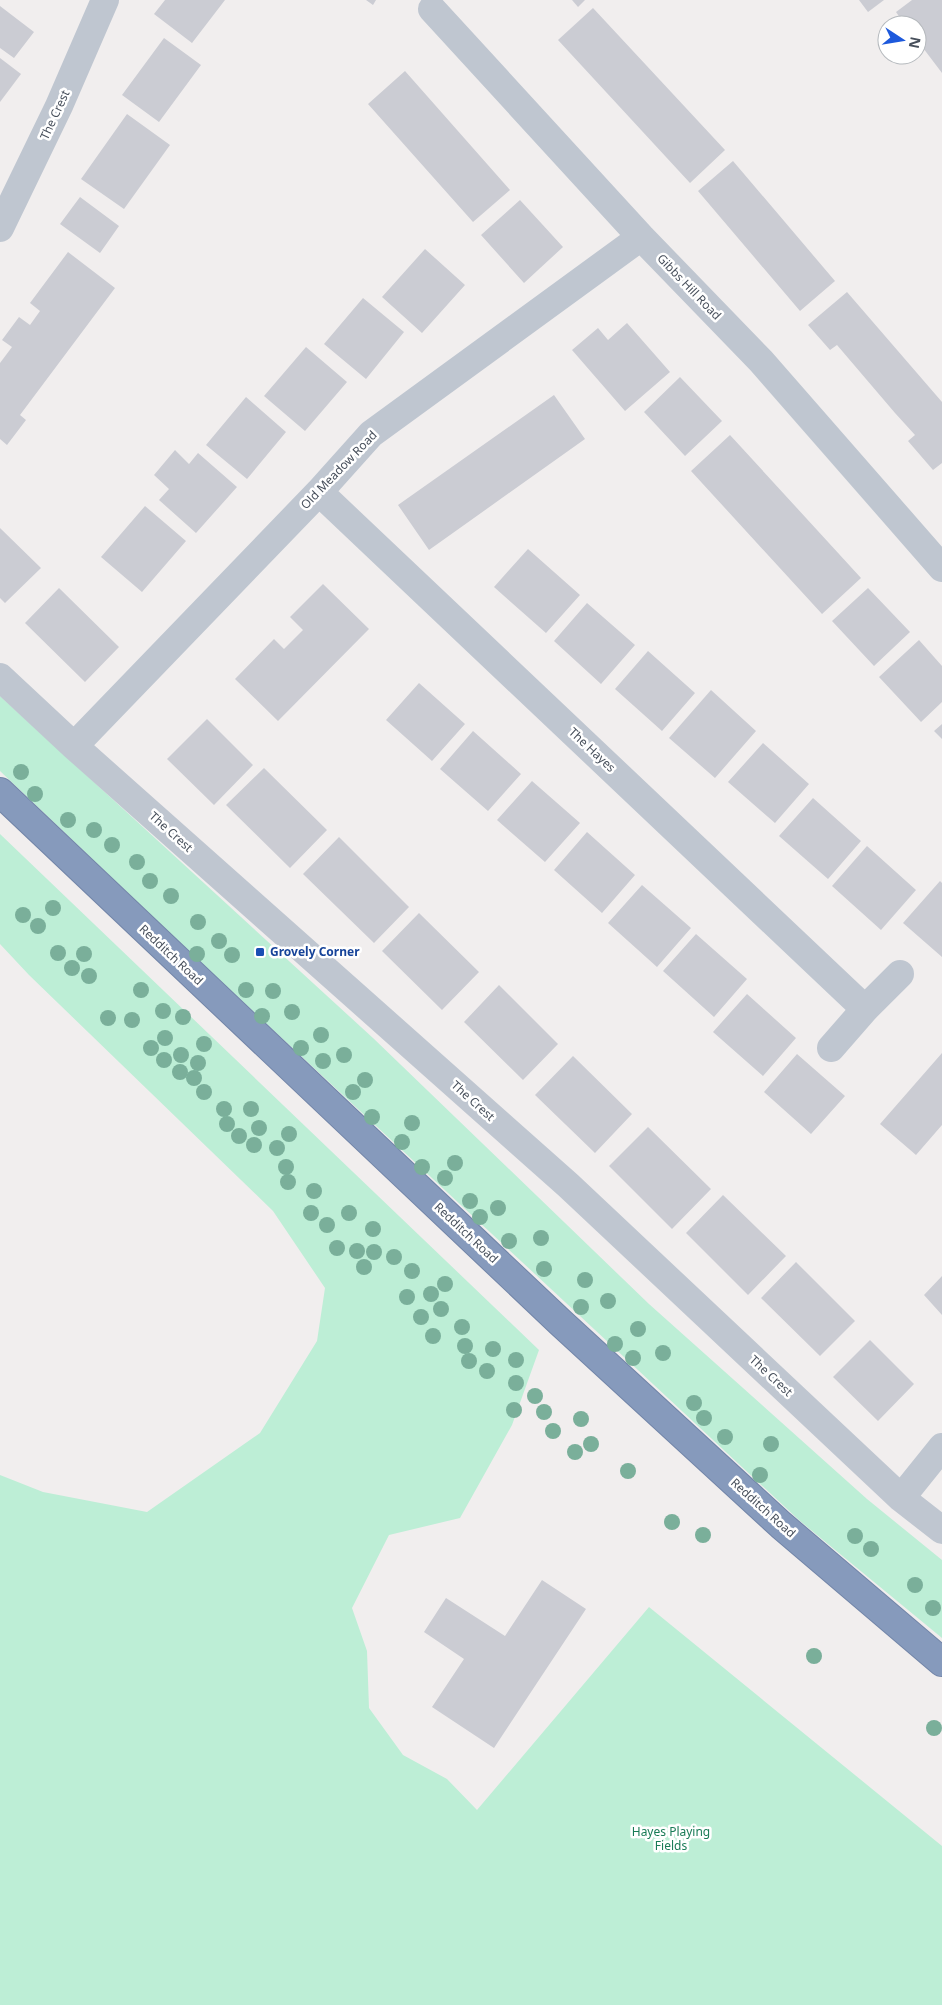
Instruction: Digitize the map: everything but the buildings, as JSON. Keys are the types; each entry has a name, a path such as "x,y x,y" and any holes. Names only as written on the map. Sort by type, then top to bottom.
{"highway":[{"name":"Redditch Road","path":"0,792 560,1322 781,1525 942,1662"}],"street":[{"name":"The Crest","path":"0,228 60,106 105,0"},
{"name":"Gibbs Hill Road","path":"432,9 641,237 761,361 942,568"},
{"name":"Old Meadow Road","path":"74,746 319,492 372,434 641,237"},
{"name":"The Hayes","path":"319,492 865,1009"},
{"name":"The Crest","path":"0,677 74,746 568,1185 901,1498 942,1530"},
{"path":"831,1048 865,1009 900,974"},
{"path":"901,1498 942,1447"}],"green space":[{"path":"0,696 373,1038 649,1304 867,1499 942,1560 942,1638 800,1521 213,974 0,771"},
{"name":"Hayes Playing Fields","path":"0,834 539,1350 512,1425 460,1518 389,1535 352,1608 367,1651 369,1708 403,1755 447,1779 477,1810 649,1607 942,1846 942,2005 0,2005 0,1475 43,1492 147,1512 260,1433 317,1341 325,1288 273,1211 29,975 0,944"}],"place":[{"name":"Grovely Corner","path":"260,952"}]}
